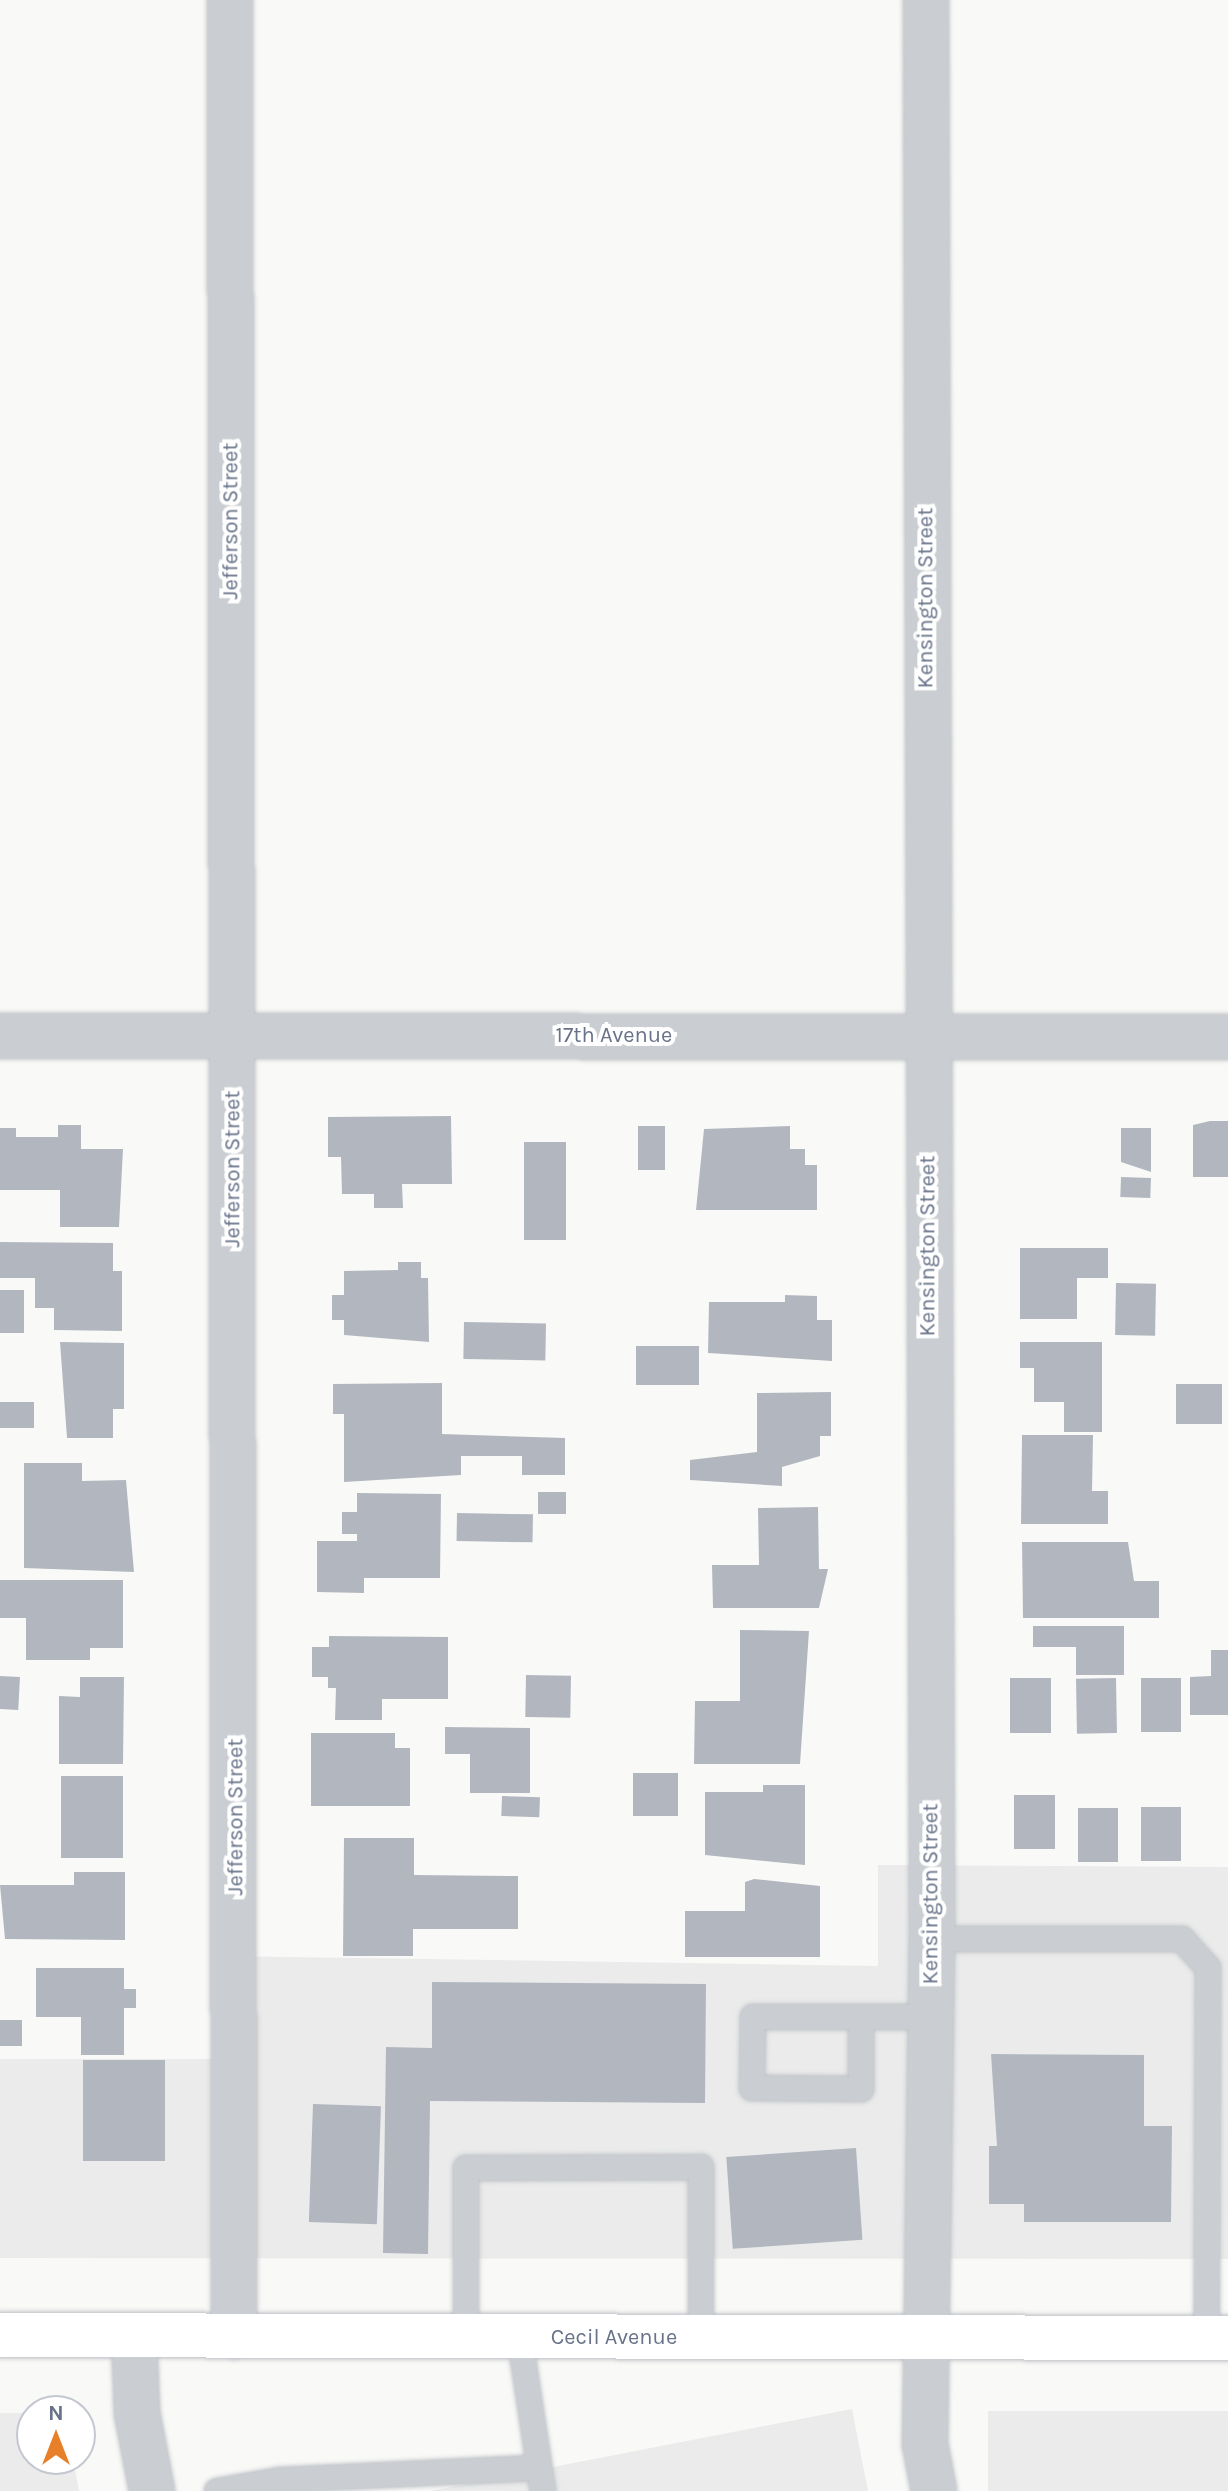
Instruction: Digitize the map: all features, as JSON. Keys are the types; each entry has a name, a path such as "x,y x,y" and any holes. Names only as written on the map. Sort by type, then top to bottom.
{"main road":[{"name":"Cecil Avenue","path":"0,2335 466,2339 1218,2338"}],"street":[{"name":"Jefferson Street","path":"230,0 234,2337"},
{"name":"Kensington Street","path":"926,0 932,1939 925,2444 934,2491"},
{"name":"17th Avenue","path":"0,1036 1228,1037"},
{"path":"134,2337 137,2413 152,2491"}],"lane":[{"path":"932,1939 1182,1939 1208,1968 1218,2338"},
{"path":"861,2017 861,2089 752,2088 753,2017 861,2017 931,2017"},
{"path":"466,2339 466,2168 685,2167 701,2167 701,2338"},
{"path":"217,2491 281,2485 541,2480 520,2339"}],"shaded area":[{"path":"878,1865 1228,1867 1228,2259 0,2258 0,2059 229,2059 228,1956 878,1966"},
{"path":"852,2409 868,2491 430,2491"},
{"path":"988,2411 1228,2411 1228,2491 988,2491"},
{"path":"0,2413 16,2413 16,2475 76,2475 79,2491 0,2491"}],"building":[{"path":"451,1116 452,1184 402,1184 403,1208 374,1208 374,1194 342,1194 341,1157 328,1157 328,1117"},
{"path":"1228,1121 1228,1177 1193,1177 1193,1125"},
{"path":"58,1125 81,1125 81,1149 123,1149 119,1227 60,1227 60,1190 0,1190 0,1128 16,1128 16,1137 58,1137"},
{"path":"638,1126 665,1126 665,1170 638,1170"},
{"path":"790,1126 790,1149 805,1149 805,1165 817,1165 817,1210 696,1210 704,1129"},
{"path":"1121,1128 1151,1128 1151,1172 1121,1162"},
{"path":"524,1142 566,1142 566,1240 524,1240"},
{"path":"1121,1177 1151,1178 1150,1198 1120,1197"},
{"path":"0,1242 113,1243 113,1271 122,1271 122,1331 54,1330 54,1308 35,1308 35,1278 0,1278"},
{"path":"1020,1248 1108,1248 1108,1278 1077,1278 1077,1319 1020,1319"},
{"path":"398,1262 421,1262 421,1278 428,1278 429,1342 344,1335 344,1320 332,1320 332,1295 344,1295 344,1271 398,1270"},
{"path":"1116,1283 1156,1284 1155,1336 1115,1335"},
{"path":"0,1290 24,1290 24,1333 0,1333"},
{"path":"785,1295 817,1296 817,1320 832,1320 832,1361 708,1353 709,1302 785,1302"},
{"path":"464,1322 546,1323 545,1360 463,1359"},
{"path":"60,1342 124,1343 124,1409 113,1409 113,1438 67,1438"},
{"path":"1020,1342 1102,1342 1102,1432 1064,1432 1064,1402 1034,1402 1034,1368 1020,1368"},
{"path":"636,1346 699,1346 699,1385 636,1385"},
{"path":"442,1383 442,1434 565,1438 565,1475 522,1475 522,1456 461,1456 461,1475 344,1482 344,1414 333,1414 333,1384"},
{"path":"1176,1384 1222,1384 1222,1424 1176,1424"},
{"path":"831,1392 831,1436 820,1436 820,1456 782,1467 782,1486 690,1480 690,1460 757,1452 757,1393"},
{"path":"0,1402 34,1402 34,1428 0,1428"},
{"path":"1022,1435 1093,1435 1092,1491 1108,1491 1108,1524 1021,1524"},
{"path":"24,1463 82,1463 82,1481 126,1480 134,1572 24,1568"},
{"path":"538,1492 566,1492 566,1514 538,1514"},
{"path":"357,1493 441,1494 440,1578 364,1578 364,1593 317,1592 317,1541 357,1541 357,1534 342,1534 342,1512 357,1512"},
{"path":"818,1507 819,1569 828,1569 819,1608 713,1608 712,1565 759,1565 758,1508"},
{"path":"457,1513 533,1514 532,1542 457,1541"},
{"path":"1022,1542 1128,1542 1134,1581 1159,1581 1159,1618 1023,1618"},
{"path":"0,1580 123,1580 123,1648 90,1648 90,1660 26,1660 26,1618 0,1618"},
{"path":"1033,1626 1124,1626 1124,1675 1076,1675 1076,1647 1033,1647"},
{"path":"740,1630 809,1631 800,1764 694,1764 695,1701 740,1701"},
{"path":"329,1636 448,1637 448,1699 382,1699 382,1720 335,1720 336,1688 328,1688 328,1677 312,1677 312,1647 329,1647"},
{"path":"1211,1650 1228,1650 1228,1715 1190,1715 1190,1677 1211,1676"},
{"path":"526,1675 571,1676 570,1718 525,1717"},
{"path":"0,1676 20,1677 18,1710 0,1709"},
{"path":"80,1677 124,1677 123,1764 59,1764 59,1696 80,1697"},
{"path":"1010,1678 1051,1678 1051,1733 1010,1733"},
{"path":"1116,1678 1117,1733 1077,1734 1076,1679"},
{"path":"1141,1678 1181,1678 1181,1732 1141,1732"},
{"path":"445,1727 530,1728 530,1793 470,1793 470,1754 445,1754"},
{"path":"311,1733 395,1733 395,1748 410,1748 410,1806 311,1806"},
{"path":"633,1773 678,1773 678,1816 633,1816"},
{"path":"61,1776 123,1776 123,1858 61,1858"},
{"path":"763,1785 805,1785 805,1865 705,1855 705,1792 763,1792"},
{"path":"1014,1795 1055,1795 1055,1849 1014,1849"},
{"path":"502,1796 540,1797 539,1817 501,1816"},
{"path":"1141,1807 1181,1807 1181,1861 1141,1861"},
{"path":"1078,1808 1118,1808 1118,1862 1078,1862"},
{"path":"344,1838 414,1838 414,1875 518,1876 518,1929 413,1929 413,1956 343,1956"},
{"path":"74,1872 125,1872 125,1940 5,1939 0,1885 74,1885"},
{"path":"754,1879 820,1886 820,1957 685,1957 685,1911 745,1911 745,1882"},
{"path":"36,1968 124,1968 124,1989 136,1989 136,2008 124,2008 124,2055 81,2055 81,2017 36,2017"},
{"path":"432,1982 706,1984 705,2103 430,2101 428,2254 383,2253 386,2047 432,2048"},
{"path":"0,2020 22,2020 22,2046 0,2046"},
{"path":"991,2054 1144,2055 1144,2126 1172,2126 1171,2222 1024,2222 1024,2204 989,2204 989,2146 997,2146"},
{"path":"83,2060 165,2060 165,2161 83,2161"},
{"path":"313,2104 381,2106 377,2224 309,2222"},
{"path":"856,2148 862,2240 733,2249 726,2157"}]}
